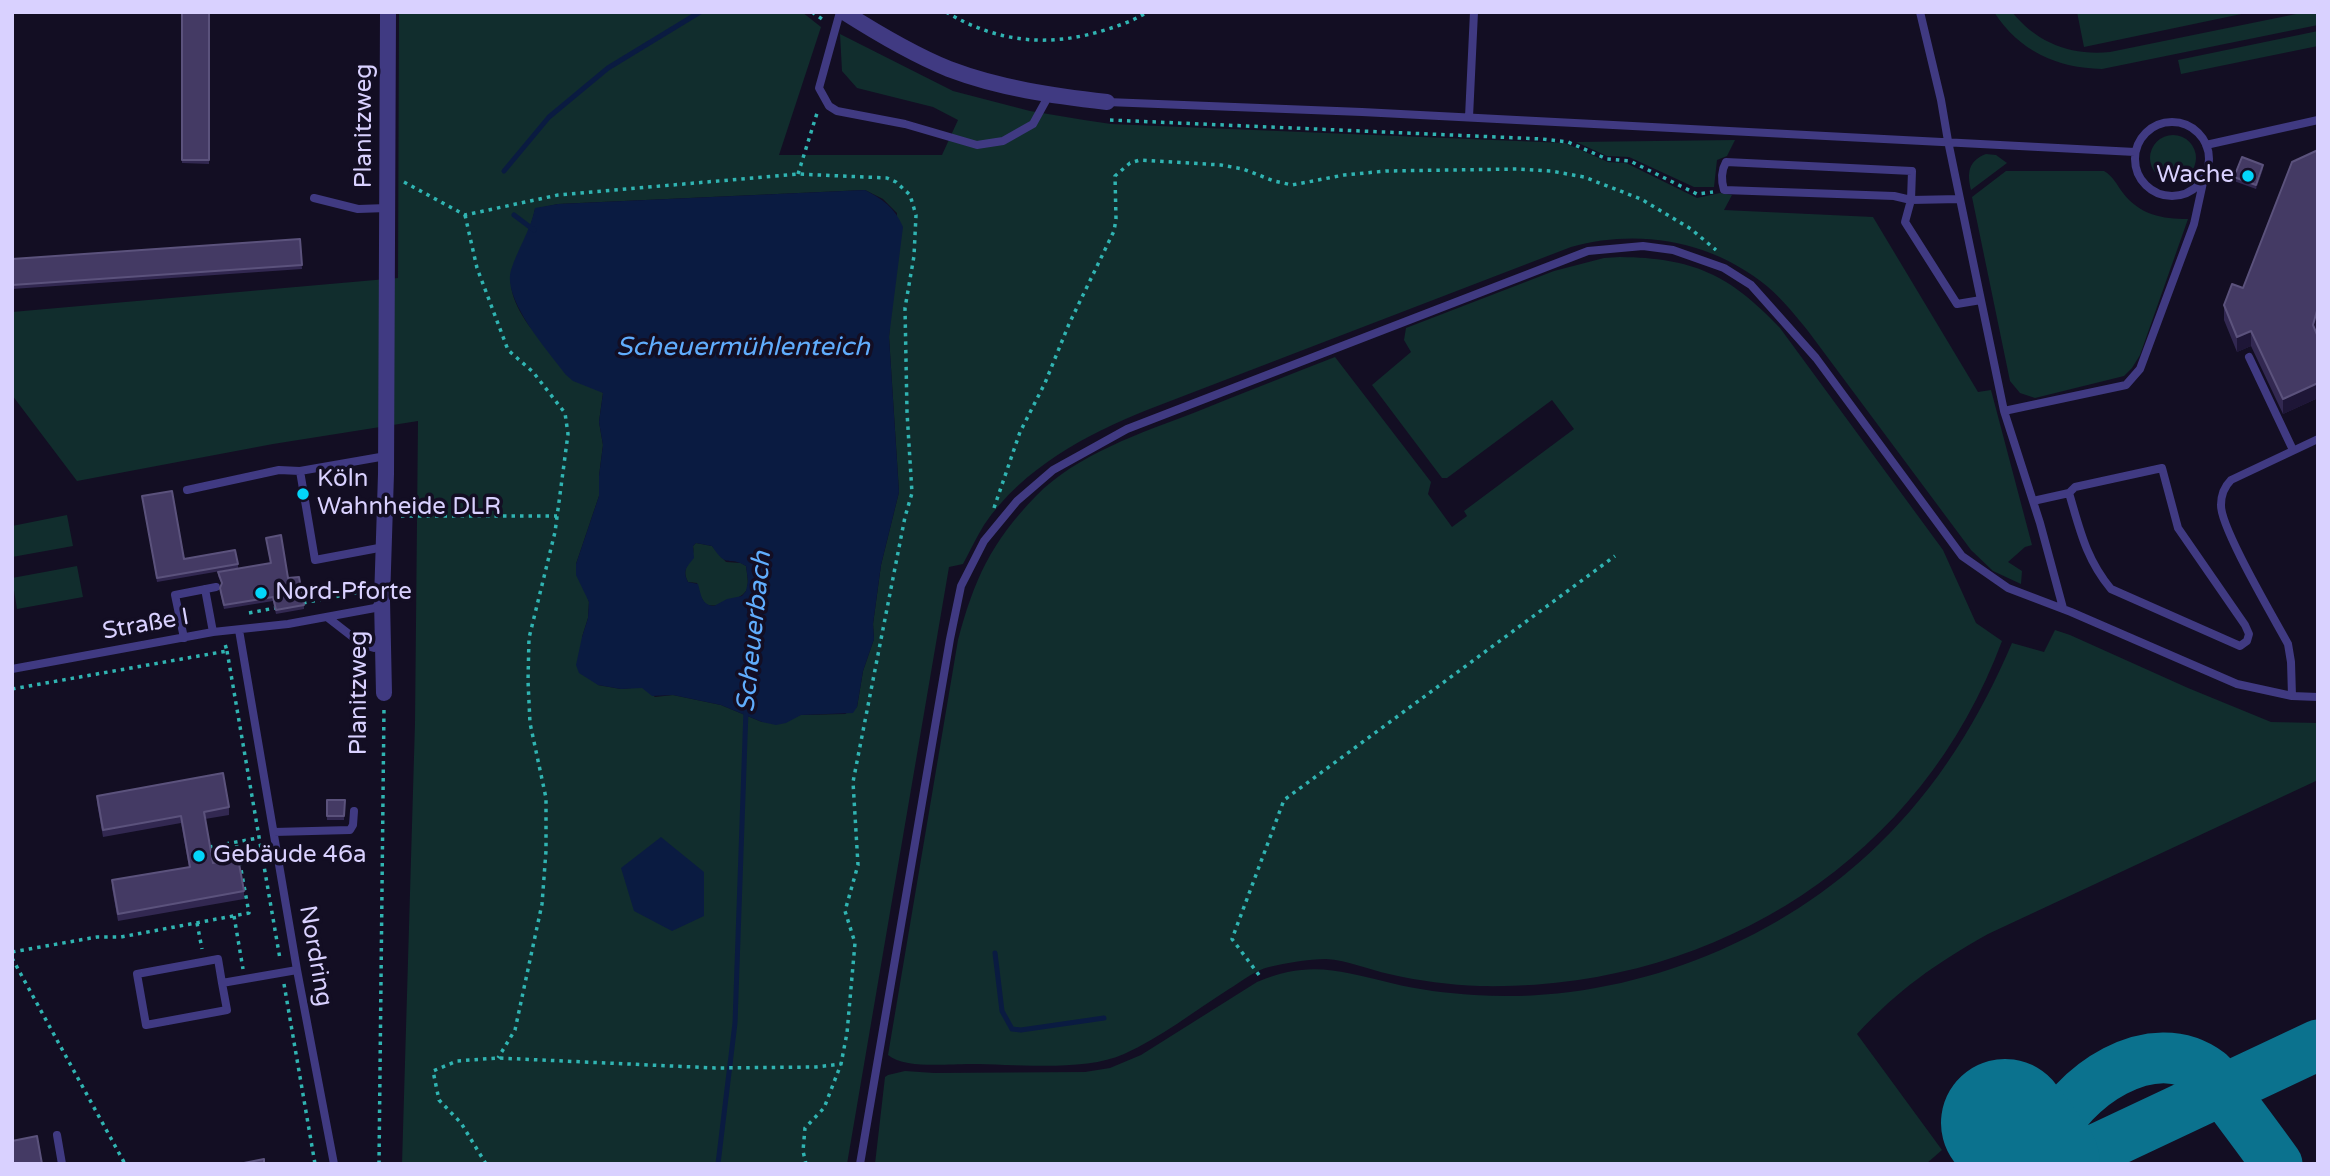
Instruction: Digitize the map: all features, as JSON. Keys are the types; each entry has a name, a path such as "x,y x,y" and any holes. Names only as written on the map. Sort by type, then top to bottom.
{"street":[{"name":"Planitzweg","path":"384,693 382,600 386,456 388,12"},
{"path":"842,12 903,47 948,68 991,82 1049,95 1107,102"}],"lane":[{"path":"842,12 818,88 829,106 836,111 905,124 977,145 1003,141 1033,124 1049,95"},
{"path":"1469,117 1474,12"},
{"path":"1920,12 1941,100 2004,411 2063,608"},
{"path":"1107,102 1469,117 2135,152"},
{"path":"2206,145 2318,120"},
{"path":"2004,411 2126,386 2140,369 2193,223 2208,167 2206,145 2197,132 2184,124 2168,121 2153,126 2141,137 2135,152 2134,165 2147,187 2158,194 2184,194 2196,188 2204,178"},
{"path":"1960,199 1911,200 1894,196 1724,190 1722,169 1726,162 1912,171 1911,200 1905,222 1957,304 1981,300"},
{"path":"314,198 358,209 387,208"},
{"path":"860,1164 947,652 961,586 984,541 1017,501 1053,470 1127,429 1588,251 1643,246 1673,250 1717,266 1751,285 1816,358 1962,555 2008,588 2063,608 2237,684 2292,696 2318,697"},
{"path":"2249,357 2293,450"},
{"path":"2292,696 2288,643 2228,531 2220,507 2224,487 2231,480 2318,439"},
{"path":"187,490 279,470 300,471 386,456"},
{"path":"2033,501 2069,493 2075,487 2162,468 2178,528 2245,625 2249,634 2247,641 2239,646 2111,589 2085,550 2069,493"},
{"path":"300,471 315,560 384,547"},
{"path":"184,638 175,595 216,587"},
{"path":"205,589 213,632"},
{"name":"Straße I","path":"12,669 213,632 327,617 374,608 382,600"},
{"path":"327,617 363,645 374,648 383,641"},
{"name":"Nordring","path":"239,630 297,970 334,1164"},
{"path":"274,832 350,830 354,825 354,811"},
{"path":"218,959 222,983 227,1010 146,1025 137,974 218,959"},
{"path":"222,983 297,970"},
{"path":"57,1135 62,1164"}],"path":[{"path":"946,12 990,32 1040,42 1094,34 1147,12"},
{"path":"798,174 822,95"},
{"path":"1106,120 1542,139 1568,142 1607,159 1630,161 1697,194 1724,190"},
{"path":"1001,520 994,507 1020,432 1114,231 1115,176 1130,163 1140,160 1221,165 1243,169 1292,185 1344,175 1386,172 1517,169 1551,171 1613,187 1669,214 1710,243 1718,253 1717,266"},
{"path":"387,172 465,215 558,195 798,174 878,176 896,182 910,195 916,215 914,256 905,308 912,493 853,782 858,865 845,911 855,943 848,1033 841,1064 824,1108 805,1128 803,1150 806,1164"},
{"path":"465,215 477,268 508,350 533,372 565,413 568,434 557,516 529,638 530,723 547,798 542,904 515,1030 498,1058"},
{"path":"385,516 557,516"},
{"path":"1259,975 1232,939 1284,800 1615,556"},
{"path":"303,603 360,592 366,588"},
{"path":"223,631 314,1164"},
{"path":"12,689 227,651"},
{"name":"Planitzweg","path":"379,1164 384,693"},
{"path":"209,846 258,838"},
{"path":"12,952 97,936 121,937 248,913 236,842"},
{"path":"234,916 245,979"},
{"path":"197,923 199,934"},
{"path":"12,958 125,1164"},
{"path":"485,1164 461,1123 439,1100 433,1071 457,1061 498,1058 715,1068 841,1064"}],"green space":[{"path":"399,12 802,12 821,27 779,155 942,155 958,120 933,107 857,88 842,71 840,34 953,91 1030,111 1111,124 1565,143 1608,162 1626,163 1697,198 1720,193 1732,195 1724,210 1873,217 1978,392 1991,390 2032,545 2025,547 2008,562 2022,571 2021,584 1993,571 1971,550 1803,325 1774,292 1746,271 1699,249 1649,239 1597,241 1571,247 1101,430 1036,470 1017,486 984,525 963,564 949,567 847,1164 402,1164 415,723 418,421 273,444 77,481 12,395 12,312 398,278","holes":["865,190 883,199 897,213 889,337 899,492 881,565 873,624 874,639 863,671 857,707 845,714 801,715 762,722 721,705 673,695 655,697 642,687 621,689 598,685 582,637 588,618 589,602 576,564 599,496 603,445 599,422 603,393 530,327 512,292 513,267 535,209 558,204"]},
{"path":"1994,12 2012,12 2032,32 2056,45 2096,53 2306,12 2318,12 2318,25 2102,69 2070,65 2040,55 2015,37"},
{"path":"2077,12 2251,12 2084,47"},
{"path":"2318,31 2318,46 2181,74 2178,60"},
{"path":"2173,135 2189,142 2196,158 2189,174 2173,181 2157,174 2150,158 2157,142"},
{"path":"1735,140 1727,156 1717,160 1714,187 1694,187 1629,157 1607,156 1576,142"},
{"path":"1986,154 1996,155 2007,163 1971,190 1970,168"},
{"path":"2006,171 2104,171 2130,200 2144,211 2160,217 2188,219 2140,355 2124,376 2035,398 2020,393 2010,381 1972,197"},
{"path":"1604,258 1669,261 1708,273 1744,294 1780,328 1943,550 1976,623 2002,641 1966,719 1918,789 1862,849 1797,898 1725,937 1648,965 1566,982 1480,986 1412,979 1334,960 1305,960 1269,967 1248,976 1151,1040 1108,1060 1049,1066 927,1065 905,1062 888,1055 958,640 986,563 1020,513 1052,481 1111,446 1335,357 1431,482 1428,494 1452,527 1467,516 1464,511 1574,429 1552,400 1447,478 1442,478 1372,385 1411,352 1404,340 1406,328 1554,271"},
{"path":"67,515 73,546 12,557 12,526"},
{"path":"696,543 712,546 726,562 746,566 748,584 745,592 722,604 710,605 704,602 697,583 688,582 685,571"},
{"path":"77,566 83,597 17,609 12,578"},
{"path":"2055,630 2271,722 2318,723 2318,780 1988,934 1918,978 1873,1018 1857,1034 1942,1150 1926,1164 875,1164 885,1077 888,1075 905,1071 1085,1072 1110,1068 1141,1055 1257,982 1293,971 1309,969 1340,972 1412,988 1453,993 1529,996 1584,990 1639,979 1692,962 1744,939 1792,912 1838,880 1879,844 1920,799 1956,750 1986,698 2012,643 2044,652"}],"water":[{"name":"Scheuermühlenteich","path":"865,190 888,205 900,220 903,227 889,337 899,492 881,565 873,624 874,639 863,671 857,707 853,713 801,715 776,725 721,705 673,695 652,696 642,688 621,689 598,685 579,673 576,665 588,618 589,602 576,575 576,564 599,496 603,445 599,422 603,393 573,381 566,375 529,325 513,296 510,282 511,270 535,208 558,204","holes":["696,543 712,546 721,558 746,566 748,581 742,596 727,599 714,606 704,601 698,584 688,582 685,574 694,558 693,546"]},
{"path":"661,837 704,872 704,916 672,931 634,911 621,868"}],"building":[{"path":"182,12 209,12 209,160 182,160"},
{"path":"2318,150 2318,307 2313,325 2318,337 2318,383 2283,399 2251,331 2237,337 2224,305 2232,284 2243,288 2292,162"},
{"name":"Wache","path":"2242,157 2263,165 2256,185 2234,177"},
{"path":"300,239 302,265 12,285 12,259"},
{"path":"172,491 184,559 235,550 238,564 157,578 142,496"},
{"name":"Nord-Pforte","path":"281,535 288,578 299,577 304,605 276,610 273,597 224,605 218,572 271,563 266,538"},
{"name":"Gebäude 46a","path":"223,773 229,807 204,812 213,863 238,858 244,891 118,914 112,880 190,867 181,816 103,830 97,796"},
{"path":"327,800 345,800 344,816 327,816"},
{"path":"37,1136 42,1164 12,1164 12,1141"},
{"path":"264,1159 264,1164 239,1164"}],"waterway":[{"name":"Scheuerbach","path":"504,171 549,117 608,68 700,12"},
{"name":"Scheuerbach","path":"514,215 534,230"},
{"name":"Scheuerbach","path":"718,1164 735,1023 746,710"},
{"path":"995,953 1002,1011 1012,1029 1104,1018"}],"taxiway":[{"path":"2065,1164 2318,1045"},
{"path":"2044,1164 2047,1143 2058,1122 2074,1102 2093,1085 2115,1071 2139,1061 2163,1058 2187,1061 2209,1073 2277,1164"}],"runway":[{"path":"2005,1123 2036,1164"}],"place":[{"name":"Wache","path":"2248,176"},
{"name":"Köln Wahnheide DLR","path":"303,494"},
{"name":"Nord-Pforte","path":"261,593"},
{"name":"Gebäude 46a","path":"199,856"}]}
